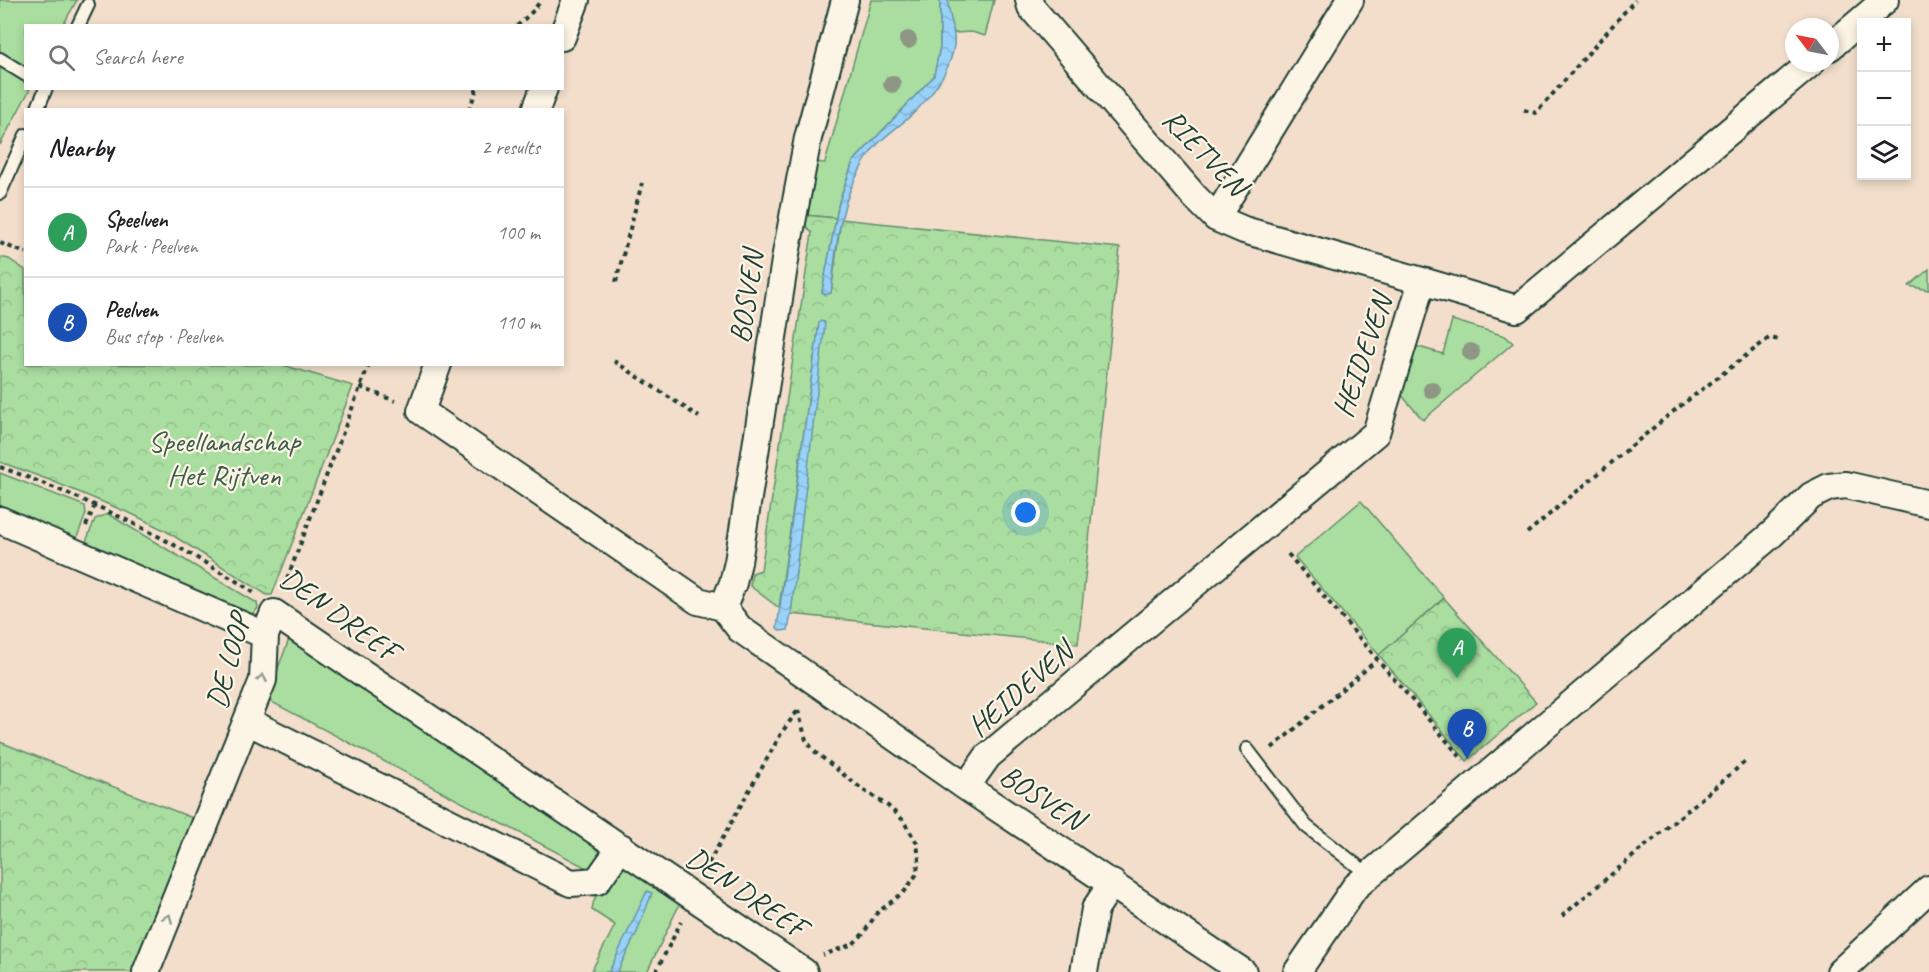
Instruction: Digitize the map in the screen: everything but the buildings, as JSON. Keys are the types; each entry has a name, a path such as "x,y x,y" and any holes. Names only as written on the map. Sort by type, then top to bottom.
{"street":[{"path":"564,32 576,0"},
{"name":"BOSVEN","path":"845,0 808,138 786,255 738,562 733,583 723,607 740,629 818,684 966,787 1243,972"},
{"name":"RIETVEN","path":"1029,0 1039,16 1194,196 1216,218 1244,230 1422,281"},
{"path":"1216,218 1350,0"},
{"path":"1839,39 1885,0"},
{"name":"HEIDEVEN","path":"966,787 988,756 1376,433 1422,281 1517,309 1800,72"},
{"path":"537,108 543,90"},
{"path":"437,366 421,411 698,601 723,607"},
{"path":"1297,972 1356,887 1772,534 1811,496 1829,487 1846,484 1929,504"},
{"name":"DEN DREEF","path":"0,520 269,624 621,847 690,895 811,965"},
{"name":"DE LOOP","path":"146,972 263,680 269,624"},
{"path":"247,721 571,883 597,881 621,847"},
{"path":"1084,972 1095,909 1112,883"},
{"path":"1840,972 1929,889"}],"lane":[{"path":"79,24 88,5"},
{"path":"0,59 24,74"},
{"path":"38,108 45,90"},
{"path":"0,193 24,139"},
{"path":"1246,750 1306,826 1369,875"}],"path":[{"path":"519,24 541,0"},
{"path":"1524,110 1536,113 1635,0"},
{"path":"470,108 476,90"},
{"path":"616,282 642,183"},
{"path":"0,243 24,253"},
{"path":"1527,533 1670,414 1769,338 1780,340"},
{"path":"614,361 699,417"},
{"name":"DE LOOP","path":"269,624 368,366"},
{"path":"360,387 421,411"},
{"name":"DEN DREEF","path":"0,467 58,488 132,522 186,551 252,591 269,624"},
{"path":"1287,554 1481,781"},
{"path":"1256,762 1377,660"},
{"path":"656,972 679,927 690,895 782,732 818,684"},
{"path":"798,710 806,740 814,751 902,819 917,843 919,860 916,875 906,891 877,913 853,944 811,965"},
{"path":"1562,916 1746,761"}],"green space":[{"path":"0,0 77,0 64,24 24,24 24,90 29,90 0,145"},
{"path":"871,0 940,0 940,47 934,76 853,162 836,218 804,215 815,162 825,163"},
{"path":"948,0 994,0 985,36 972,32 954,33"},
{"path":"804,215 836,218 822,292 831,293 841,219 1120,248 1078,644 791,614 824,322 819,324 779,608 750,586 752,573 761,570 812,233 803,223"},
{"name":"Speellandschap Het Rijtven","path":"0,257 9,259 24,269 24,366 286,366 353,386 272,595 267,595 166,531 134,515 0,462"},
{"path":"1929,269 1929,290 1909,286"},
{"path":"1452,320 1505,336 1513,343 1423,420 1399,392 1412,345 1443,354"},
{"path":"0,473 85,506 86,514 75,542 0,509"},
{"path":"1361,501 1444,598 1379,655 1295,557"},
{"path":"108,514 257,603 258,608 252,615 85,544 95,519"},
{"path":"1444,598 1536,702 1467,761 1379,655"},
{"path":"290,630 608,850 596,873 266,699 288,642"},
{"path":"0,742 195,819 134,972 0,972"},
{"path":"626,863 682,899 647,972 617,972 637,932 648,891 609,972 591,972 615,925 592,910 593,903 604,884"}],"water":[{"path":"940,0 948,0 954,34 954,45 949,63 929,97 911,116 880,142 862,167 842,214 831,293 826,295 822,292 839,202 853,162 934,76 940,47"},
{"path":"821,321 825,323 791,614 788,630 780,631 777,628"},
{"path":"647,891 652,893 637,932 617,972 609,972"}],"place":[{"name":"Speelven","path":"1457,678"},
{"name":"Peelven","path":"1467,759"}]}
